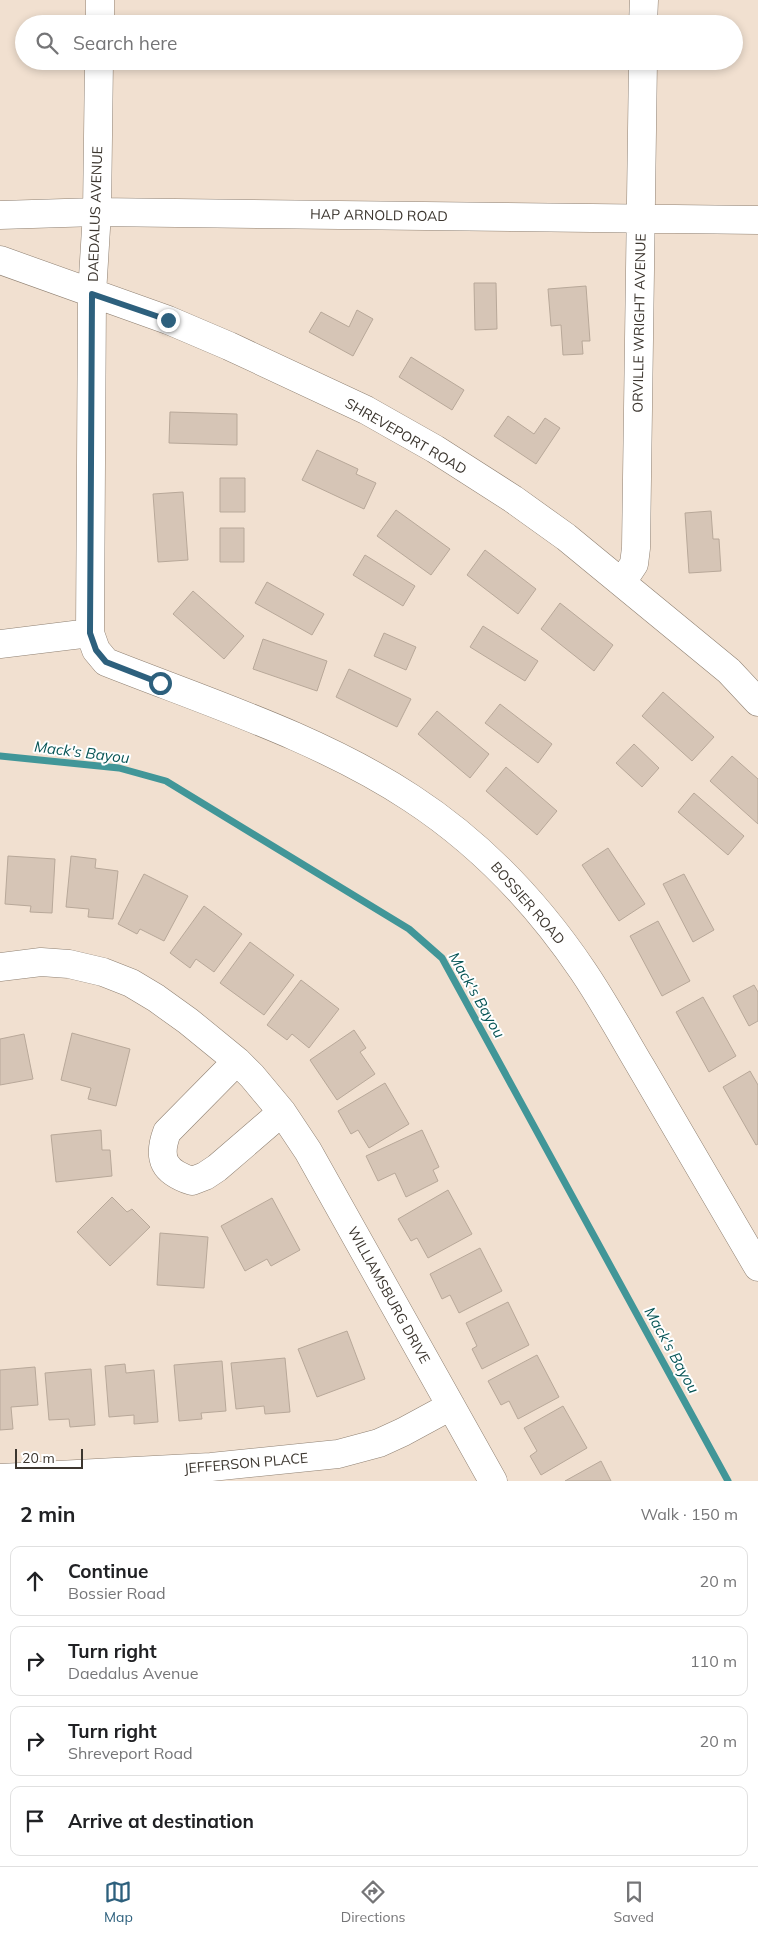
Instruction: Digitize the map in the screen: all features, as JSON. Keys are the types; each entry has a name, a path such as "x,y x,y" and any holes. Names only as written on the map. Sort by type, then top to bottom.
{"street":[{"path":"100,0 100,15"},
{"path":"643,15 644,0"},
{"name":"DAEDALUS AVENUE","path":"99,70 97,212 92,294 90,633 96,650 106,662"},
{"name":"ORVILLE WRIGHT AVENUE","path":"622,582 634,564 636,548 643,70"},
{"name":"HAP ARNOLD ROAD","path":"0,215 97,212 758,220"},
{"name":"SHREVEPORT ROAD","path":"0,260 168,320 366,410 435,449 513,499 566,537 729,671 758,702"},
{"path":"0,644 90,633"},
{"name":"BOSSIER ROAD","path":"106,662 313,744 410,797 490,859 512,880 584,972 758,1267"},
{"name":"WILLIAMSBURG DRIVE","path":"0,967 41,962 69,964 103,972 131,983 156,998 180,1016 236,1061 256,1081 282,1112 308,1151 493,1481"},
{"path":"236,1061 167,1132 162,1147 163,1161 173,1173 192,1181 205,1176 217,1168 282,1112"},
{"name":"JEFFERSON PLACE","path":"0,1478 211,1467 338,1454 379,1443 451,1406"}],"building":[{"path":"474,283 496,283 497,329 475,330"},
{"path":"586,286 590,341 582,341 583,354 563,355 561,325 551,326 548,289"},
{"path":"357,310 373,319 353,356 309,332 321,312 349,327"},
{"path":"411,357 464,390 452,410 399,377"},
{"path":"170,412 237,414 237,445 169,443"},
{"path":"508,416 534,434 545,418 560,428 536,464 494,436"},
{"path":"317,450 358,469 356,474 376,483 364,509 302,480"},
{"path":"220,478 245,478 245,512 220,512"},
{"path":"183,492 188,560 158,562 153,494"},
{"path":"396,510 450,549 431,575 377,536"},
{"path":"711,511 713,539 719,539 721,571 689,573 685,513"},
{"path":"220,528 244,528 244,562 220,562"},
{"path":"485,550 536,589 518,614 467,575"},
{"path":"365,555 415,586 403,606 353,575"},
{"path":"267,582 324,614 312,635 255,603"},
{"path":"193,591 244,636 224,659 173,614"},
{"path":"560,603 613,645 594,671 541,629"},
{"path":"483,626 538,661 525,681 470,647"},
{"path":"384,633 416,647 406,670 374,656"},
{"path":"263,639 327,661 317,691 253,669"},
{"path":"349,669 411,699 397,727 336,697"},
{"path":"663,692 714,737 692,761 642,716"},
{"path":"500,704 552,744 538,763 485,723"},
{"path":"437,711 489,754 470,778 418,734"},
{"path":"634,744 659,768 642,787 616,763"},
{"path":"732,756 758,779 758,824 710,781"},
{"path":"506,767 557,811 537,835 486,791"},
{"path":"694,793 744,836 728,855 678,812"},
{"path":"608,848 645,904 619,921 582,865"},
{"path":"8,856 55,859 52,913 30,912 31,906 5,904"},
{"path":"71,856 96,859 95,868 118,871 113,919 88,917 89,909 66,907"},
{"path":"144,874 188,896 164,941 140,929 137,934 118,924"},
{"path":"684,874 714,930 693,942 663,884"},
{"path":"204,906 242,934 214,972 196,959 190,968 170,953"},
{"path":"658,921 690,981 662,996 630,936"},
{"path":"250,942 294,975 264,1015 220,983"},
{"path":"301,980 339,1009 309,1048 292,1034 287,1040 267,1025"},
{"path":"754,985 758,992 758,1021 749,1026 733,996"},
{"path":"703,997 736,1056 709,1072 676,1012"},
{"path":"354,1030 366,1048 360,1052 375,1074 337,1100 310,1060"},
{"path":"72,1033 130,1049 116,1106 88,1099 91,1088 61,1080"},
{"path":"24,1034 33,1079 0,1085 0,1039"},
{"path":"750,1071 758,1085 758,1144 756,1145 723,1087"},
{"path":"385,1083 409,1124 369,1148 358,1130 351,1134 338,1111"},
{"path":"101,1130 102,1150 110,1150 112,1176 56,1182 51,1135"},
{"path":"422,1130 439,1167 433,1170 438,1181 406,1197 395,1173 378,1181 366,1156"},
{"path":"448,1190 472,1234 428,1258 417,1238 411,1241 398,1219"},
{"path":"112,1197 127,1212 132,1209 150,1227 110,1266 77,1232"},
{"path":"272,1198 300,1250 271,1266 267,1259 245,1271 221,1226"},
{"path":"160,1233 208,1237 204,1288 157,1285"},
{"path":"480,1248 502,1291 459,1313 450,1295 442,1299 430,1274"},
{"path":"508,1302 529,1345 482,1369 472,1349 477,1346 466,1323"},
{"path":"347,1331 365,1379 317,1397 298,1349"},
{"path":"537,1355 559,1397 518,1419 509,1401 501,1405 488,1381"},
{"path":"285,1358 290,1412 265,1414 264,1406 236,1409 231,1363"},
{"path":"222,1361 226,1411 201,1413 202,1419 179,1421 174,1365"},
{"path":"125,1364 126,1373 154,1370 158,1422 134,1424 134,1415 109,1417 105,1366"},
{"path":"35,1367 38,1405 11,1407 13,1429 0,1430 0,1370"},
{"path":"91,1369 95,1425 70,1427 69,1419 49,1420 45,1373"},
{"path":"563,1406 587,1448 541,1475 530,1456 537,1451 524,1428"},
{"path":"601,1461 611,1481 565,1481"}],"waterway":[{"name":"Mack's Bayou","path":"0,756 119,768 166,781 409,929 442,958 728,1481"}],"route":[{"path":"160,683 106,662 96,650 90,633 92,294 168,320"}]}
